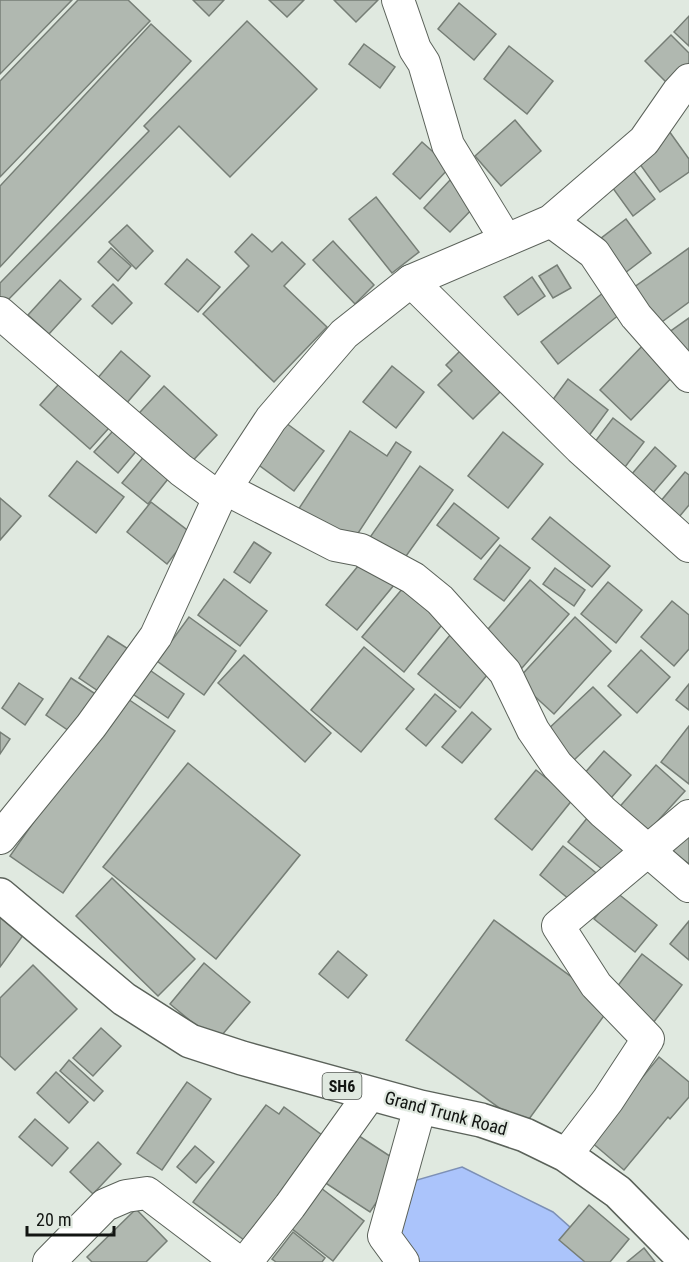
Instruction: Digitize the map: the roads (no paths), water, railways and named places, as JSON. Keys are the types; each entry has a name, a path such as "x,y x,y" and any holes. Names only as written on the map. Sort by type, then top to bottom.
{"main road":[{"name":"Grand Trunk Road","path":"0,896 124,999 190,1041 370,1094 481,1120 525,1135 566,1155 618,1192 683,1249"}],"street":[{"path":"398,0 414,49 426,70 448,145 506,240"},
{"path":"0,838 90,726 156,636 223,494 271,419 344,334 411,281 551,221 644,141 689,80"},
{"path":"551,221 594,253 636,316 689,376"},
{"path":"411,281 580,448 689,546"},
{"path":"0,313 181,470 223,494 335,546 361,550 413,578 440,600 505,672 533,730 557,765 603,812 689,886"},
{"path":"566,1155 608,1100 648,1039 596,985 558,926 689,816"},
{"path":"246,1262 290,1206 370,1094"},
{"path":"403,1262 384,1236 420,1107"},
{"path":"49,1262 105,1205 126,1196 147,1193 238,1262"}],"water":[{"path":"462,1167 553,1212 598,1252 603,1262 409,1262 378,1227 396,1186"}]}
